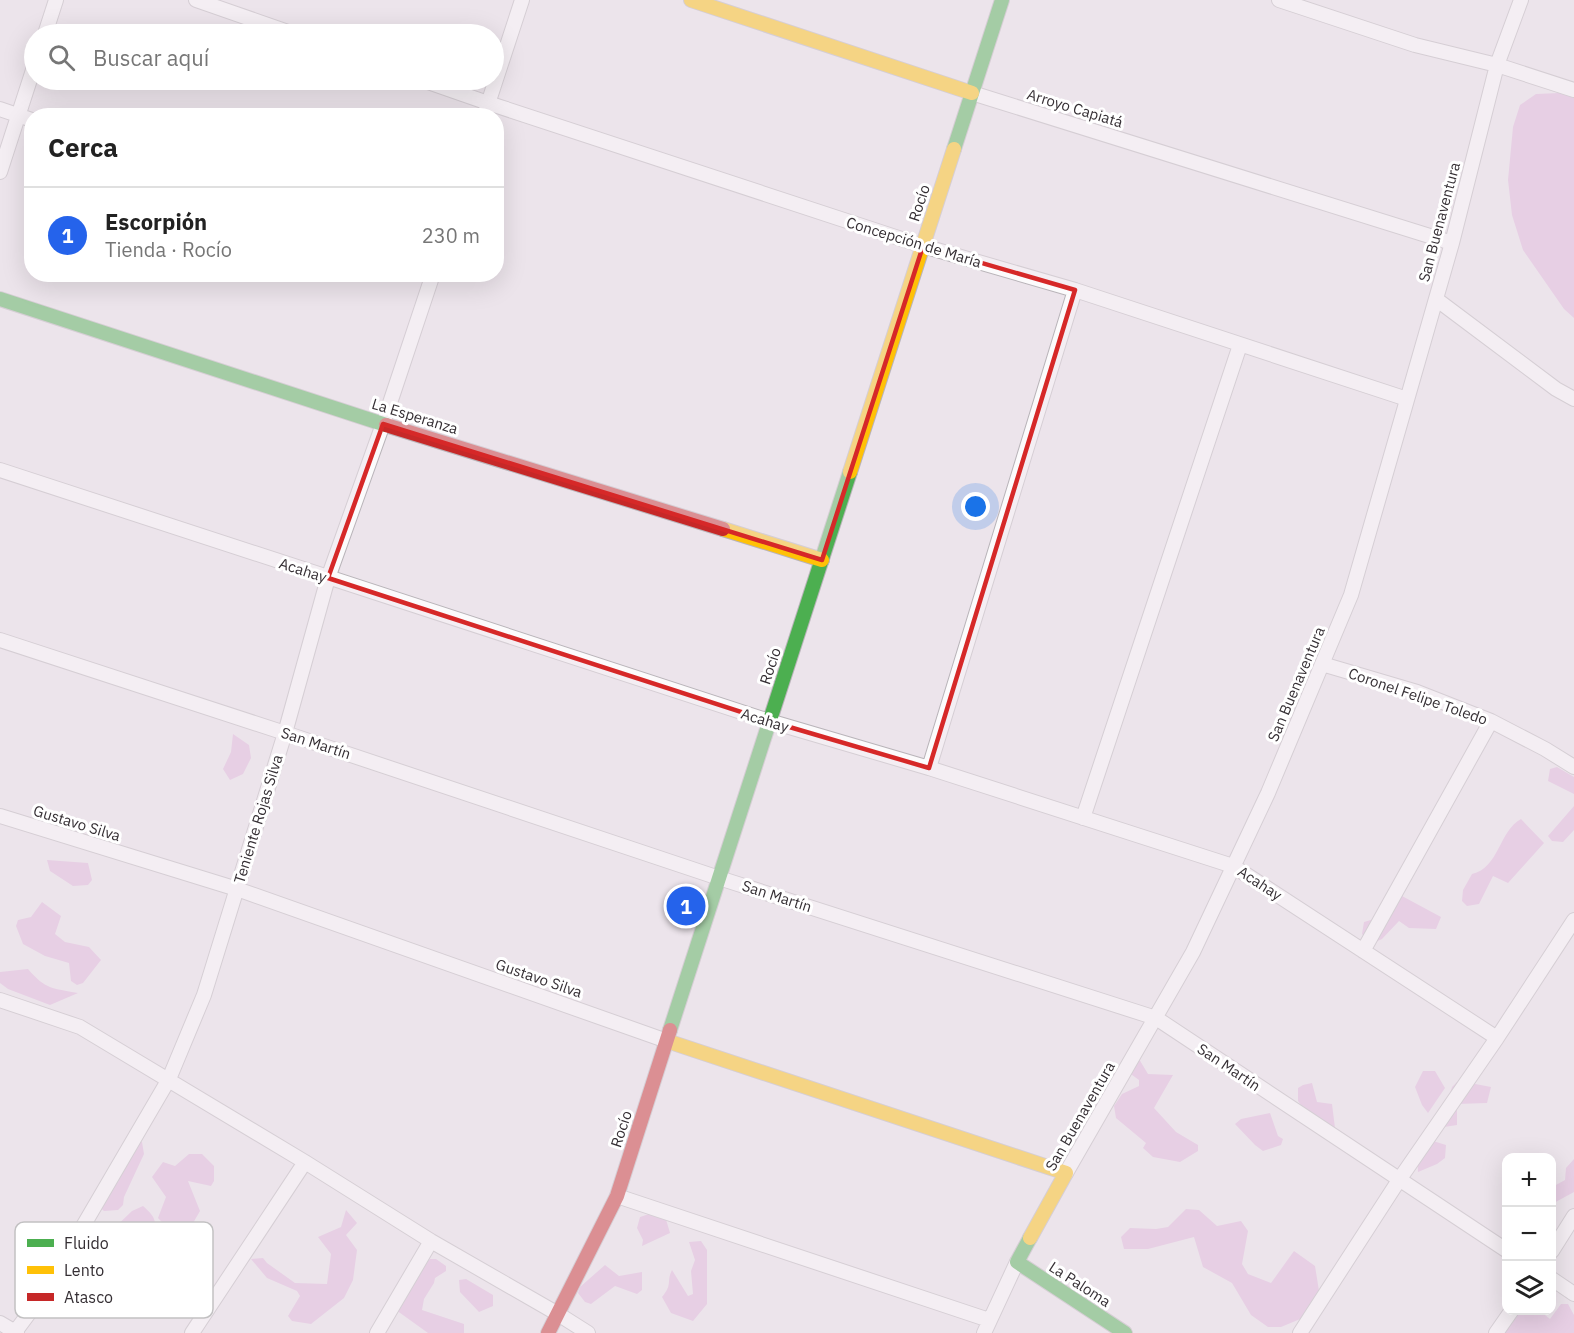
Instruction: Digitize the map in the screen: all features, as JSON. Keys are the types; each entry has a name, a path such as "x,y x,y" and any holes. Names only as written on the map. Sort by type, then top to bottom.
{"street":[{"path":"48,24 56,0"},
{"path":"196,0 265,24"},
{"path":"504,54 522,0"},
{"name":"Arroyo Capiatá","path":"690,0 972,93 1452,243"},
{"name":"Rocío","path":"548,1333 617,1196 1002,0"},
{"path":"1279,0 1415,45 1497,65 1574,90"},
{"name":"San Buenaventura","path":"987,1326 1017,1262 1066,1173 1193,952 1268,793 1351,595 1452,243 1497,65 1521,0"},
{"path":"27,108 30,90"},
{"name":"Concepción de María","path":"444,90 484,108"},
{"path":"486,108 492,90"},
{"path":"0,109 24,117"},
{"name":"Concepción de María","path":"504,115 923,246 1075,290 1407,399"},
{"path":"0,172 24,119"},
{"name":"Teniente Rojas Silva","path":"85,1222 168,1079 204,995 285,733 328,578 430,282"},
{"path":"929,768 1075,290"},
{"name":"La Esperanza","path":"0,299 383,424 822,560"},
{"path":"1436,299 1556,389 1574,399"},
{"path":"1083,818 1240,345"},
{"name":"Acahay","path":"0,470 769,721 929,768 1233,866 1497,1038"},
{"name":"San Martín","path":"0,640 719,878 1156,1018 1502,1247"},
{"name":"Coronel Felipe Toledo","path":"1322,664 1418,692 1491,721 1574,767"},
{"path":"1363,951 1491,721"},
{"name":"Gustavo Silva","path":"0,816 237,889 666,1041 1066,1173"},
{"path":"1300,1333 1399,1180 1497,1038 1574,920"},
{"path":"0,1000 80,1026 431,1241 588,1333"},
{"path":"213,1301 305,1162"},
{"path":"617,1196 987,1326"},
{"path":"1556,1243 1574,1216"},
{"path":"377,1333 431,1241"},
{"name":"La Paloma","path":"1017,1262 1109,1329 1125,1333"},
{"path":"1556,1282 1574,1294"},
{"path":"1496,1333 1509,1315"},
{"name":"Teniente Rojas Silva","path":"16,1332 26,1318"},
{"path":"192,1333 202,1318"},
{"path":"0,1323 16,1332"}],"highlighted area":[{"path":"923,246 1075,290 929,768 769,721 328,578 383,424 822,560"}],"shaded area":[{"path":"1574,87 1574,318 1564,309 1523,250 1512,215 1508,180 1513,127 1520,105 1536,94 1559,93"},
{"path":"233,734 249,745 251,758 243,774 230,780 223,769 231,752"},
{"path":"1557,767 1574,777 1574,794 1548,781 1550,769"},
{"path":"1574,806 1574,830 1563,842 1552,841 1548,836"},
{"path":"1521,819 1544,843 1508,883 1493,876 1479,904 1467,906 1462,901 1463,890 1472,874 1488,865 1508,832"},
{"path":"47,860 88,863 92,880 88,885 73,886 50,871"},
{"path":"1402,896 1441,917 1436,929 1409,928 1399,921 1382,939 1371,944 1362,934 1364,922 1388,915 1396,898"},
{"path":"42,902 61,916 55,934 65,942 89,947 101,960 83,983 77,985 71,981 69,963 45,956 23,944 16,926 18,920 31,917"},
{"path":"28,969 45,985 78,993 50,1005 8,989 0,983 0,972"},
{"path":"1139,1059 1148,1074 1173,1075 1154,1108 1176,1132 1198,1145 1198,1151 1180,1162 1153,1157 1143,1148 1146,1143 1116,1118 1114,1106 1122,1094 1139,1086 1139,1080 1128,1072"},
{"path":"1423,1071 1435,1071 1445,1088 1428,1113 1415,1087"},
{"path":"1457,1082 1491,1087 1487,1103 1457,1104 1457,1125 1444,1127 1442,1121 1452,1087"},
{"path":"1312,1083 1317,1102 1332,1104 1335,1128 1317,1128 1298,1101 1298,1088"},
{"path":"1270,1113 1278,1136 1283,1139 1281,1145 1263,1151 1235,1124 1241,1119"},
{"path":"1433,1141 1446,1145 1445,1158 1418,1172 1417,1151"},
{"path":"130,1142 142,1142 144,1154 124,1197 123,1205 118,1210 104,1211 93,1201 93,1195 119,1181 119,1149"},
{"path":"189,1154 202,1154 214,1166 214,1181 211,1186 188,1181 200,1211 194,1222 162,1222 158,1218 166,1197 152,1177 163,1162 175,1166"},
{"path":"1574,1159 1574,1192 1556,1202 1556,1185 1565,1180 1566,1168"},
{"path":"143,1206 155,1222 120,1222 132,1211"},
{"path":"1186,1209 1199,1210 1217,1226 1241,1221 1248,1231 1242,1264 1248,1274 1271,1283 1294,1251 1315,1266 1320,1297 1305,1317 1281,1327 1268,1327 1251,1315 1232,1283 1203,1267 1194,1237 1148,1249 1124,1249 1121,1237 1130,1228 1168,1227"},
{"path":"346,1210 357,1223 346,1235 357,1250 353,1280 344,1298 311,1324 292,1321 288,1316 300,1296 297,1291 267,1278 251,1259 263,1258 295,1283 327,1284 331,1254 318,1237 341,1227"},
{"path":"652,1213 665,1216 670,1233 642,1246 643,1240 637,1228 640,1217"},
{"path":"701,1241 707,1250 707,1304 693,1321 671,1313 662,1297 667,1289 672,1270 688,1296 693,1294 691,1271 695,1260 689,1242"},
{"path":"430,1259 436,1259 446,1266 446,1271 435,1278 424,1299 422,1310 464,1324 464,1333 428,1333 396,1310 413,1278"},
{"path":"605,1265 619,1276 642,1272 642,1290 637,1294 615,1286 591,1304 585,1302 578,1293 580,1287"},
{"path":"466,1279 493,1295 493,1306 479,1312 460,1292 459,1280"},
{"path":"1561,1304 1568,1304 1574,1315 1574,1333 1494,1333 1496,1324 1515,1315 1545,1315 1550,1319 1556,1315"}],"traffic: fast":[{"path":"954,149 1002,0"},
{"path":"0,299 386,425"},
{"path":"670,1030 850,472"},
{"path":"1030,1238 1017,1262 1125,1333"}],"traffic: slow":[{"path":"691,0 972,93"},
{"path":"850,472 954,149"},
{"path":"723,529 822,560"},
{"path":"667,1041 1066,1173 1030,1238"}],"traffic: jam":[{"path":"386,425 723,529"},
{"path":"548,1333 617,1196 670,1030"}],"place":[{"name":"Escorpión","path":"686,906"}]}
